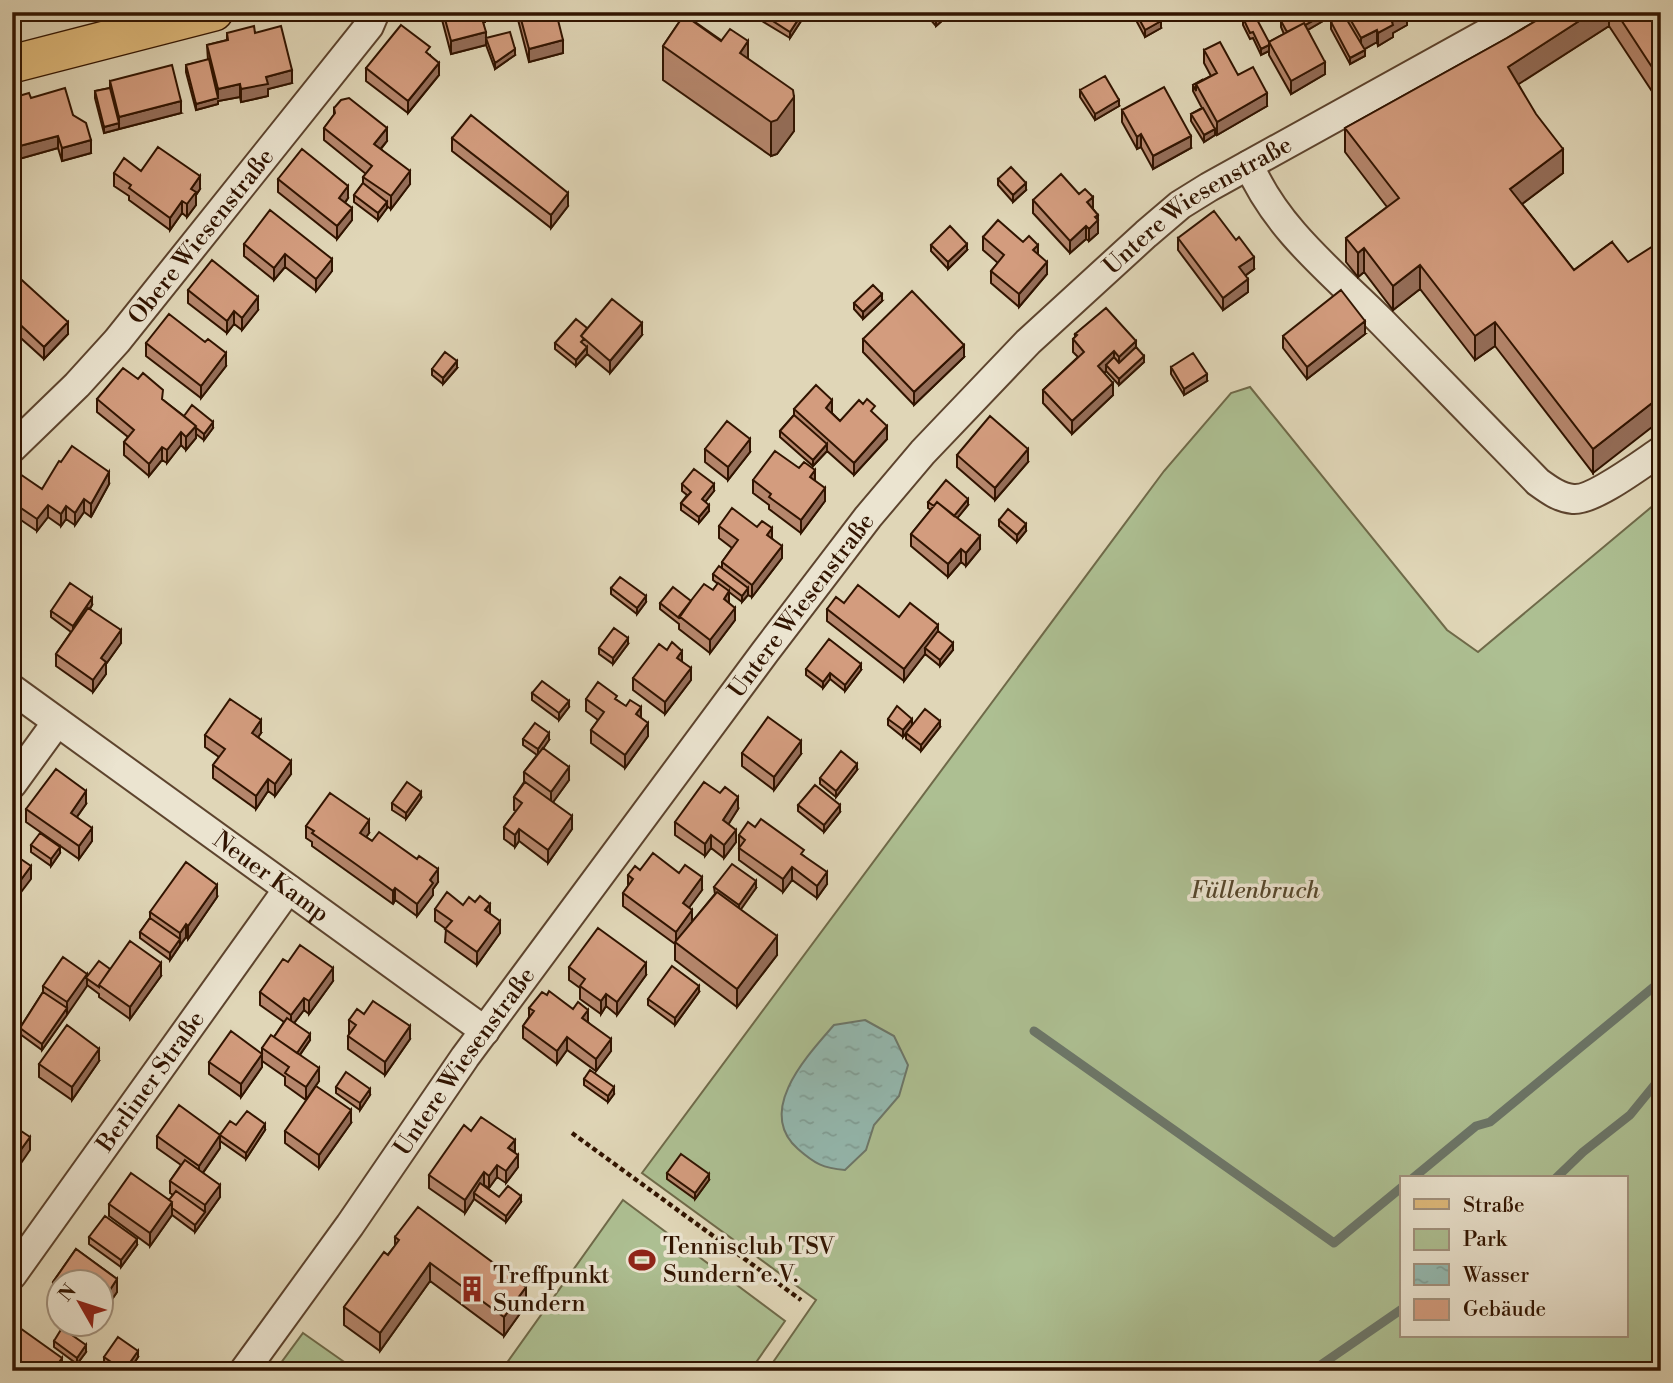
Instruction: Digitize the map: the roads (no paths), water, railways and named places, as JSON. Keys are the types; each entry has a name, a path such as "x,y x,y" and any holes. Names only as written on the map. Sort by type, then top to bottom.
{"main road":[{"path":"12,64 214,12"}],"street":[{"name":"Obere Wiesenstraße","path":"12,448 77,385 117,341 369,26 375,12"},
{"name":"Untere Wiesenstraße","path":"244,1371 485,1031 827,570 923,452 1028,342 1180,205 1525,12"},
{"path":"1249,165 1273,209 1314,258 1379,320 1538,482 1551,491 1576,500 1602,489 1661,452"},
{"name":"Neuer Kamp","path":"12,689 485,1031"},
{"path":"12,784 57,722"},
{"name":"Berliner Straße","path":"12,1275 288,888"}],"water":[{"path":"865,1020 894,1036 908,1065 899,1096 874,1125 866,1150 845,1170 831,1168 809,1158 786,1134 782,1118 783,1101 799,1068 834,1025"}],"waterway":[{"path":"1415,1176 1476,1126 1490,1122 1661,981"},
{"path":"1034,1031 1334,1243 1400,1189"},
{"path":"1558,1176 1583,1152 1630,1115 1661,1077"},
{"path":"1312,1371 1400,1310"}],"place":[{"name":"Tennisclub TSV Sundern e.V.","path":"642,1260"},
{"name":"Treffpunkt Sundern","path":"472,1289"}],"park label":[{"name":"Füllenbruch","path":"1255,890"}]}
